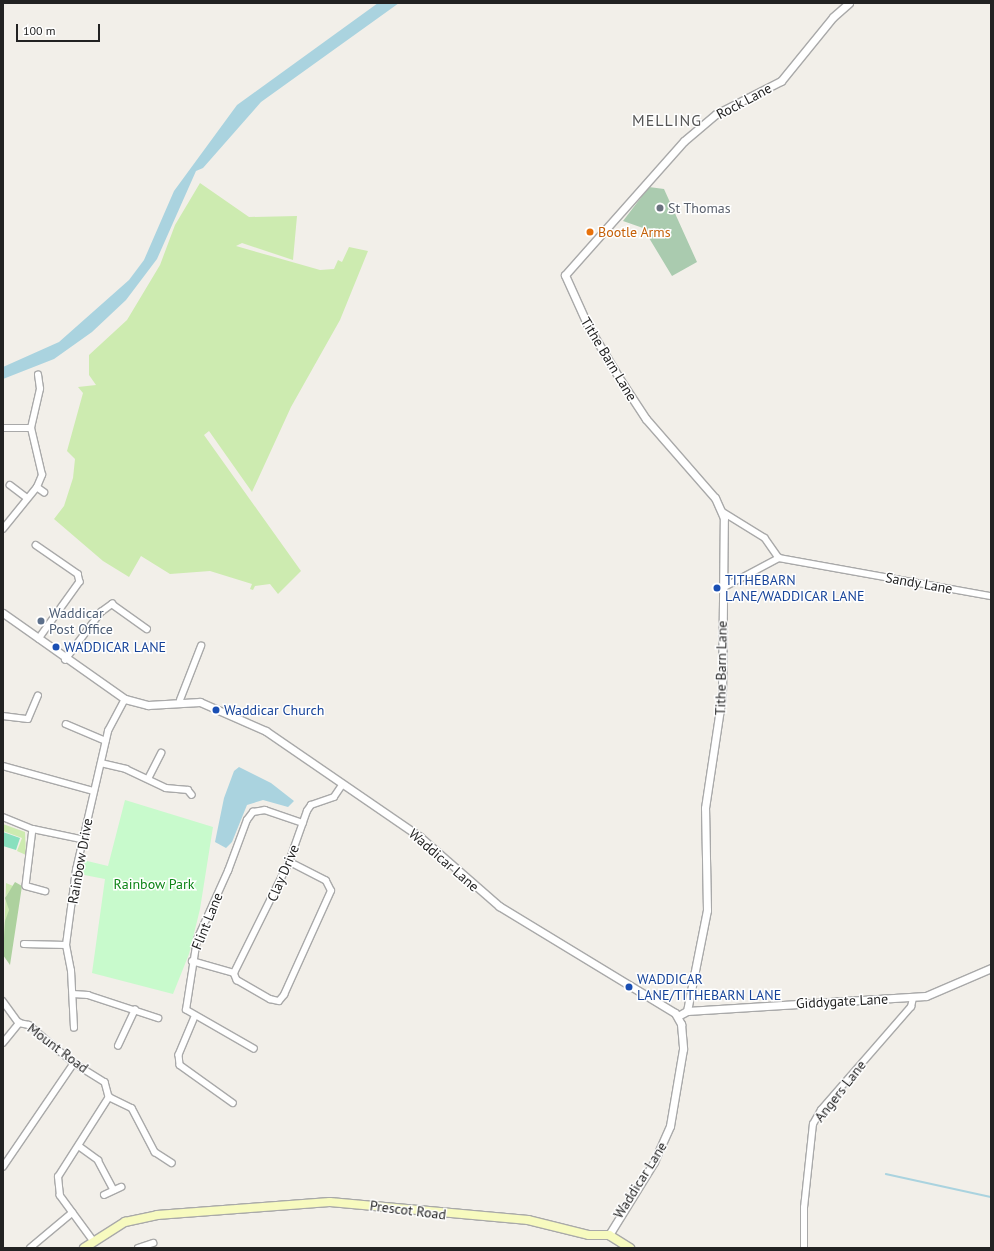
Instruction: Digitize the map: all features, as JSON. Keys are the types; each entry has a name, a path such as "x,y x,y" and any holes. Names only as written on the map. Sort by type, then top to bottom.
{"main road":[{"name":"Prescot Road","path":"84,1248 93,1241 126,1222 180,1213 330,1202 528,1220 588,1235 609,1234"},
{"path":"609,1234 630,1248"}],"street":[{"name":"Rock Lane","path":"605,233 684,141 716,114 781,81 849,3"},
{"name":"Tithe Barn Lane","path":"605,233 569,268 566,282 588,326 646,420 723,512 722,696 705,808 707,910 687,1011"},
{"path":"3,529 37,487 42,467 31,428 40,389 38,375"},
{"path":"3,428 31,428"},
{"path":"10,485 27,498"},
{"path":"37,487 44,492"},
{"path":"722,589 779,558 765,538 723,512"},
{"path":"36,545 78,574 80,582 39,639"},
{"name":"Sandy Lane","path":"779,558 991,596"},
{"path":"65,660 101,612 112,604 147,629"},
{"name":"Waddicar Lane","path":"4,615 39,639 65,660 125,699 148,705 180,700 210,705 260,728 342,786 420,838 499,906 667,1006 678,1016 683,1048 667,1137 609,1234"},
{"path":"180,700 201,646"},
{"path":"3,716 28,719 38,696"},
{"name":"Rainbow Drive","path":"74,1028 74,994 66,945 81,839 106,741 125,699"},
{"path":"66,724 106,741"},
{"path":"148,779 160,753"},
{"path":"101,763 148,779 166,788 188,790 192,795"},
{"path":"3,766 94,791"},
{"name":"Clay Drive","path":"234,974 289,862 311,805 334,797 342,786"},
{"name":"Flint Lane","path":"254,1049 195,1017 186,1010 185,1002 192,960 197,940 228,871 246,820 253,812 265,810 303,823"},
{"path":"3,817 33,829 81,839"},
{"path":"33,829 26,886 45,891"},
{"path":"192,960 234,974 237,980 279,1001 331,891 326,880 289,862"},
{"path":"24,944 66,945"},
{"name":"Giddygate Lane","path":"687,1011 913,998 955,985 991,968"},
{"path":"74,994 88,995 158,1018"},
{"name":"Angers Lane","path":"804,1248 803,1220 813,1124 821,1110 910,1007 913,998"},
{"name":"Mount Road","path":"3,1001 19,1022 29,1025 74,1063 104,1082 109,1097"},
{"path":"118,1046 135,1010"},
{"path":"678,1016 687,1011"},
{"path":"195,1017 179,1055 180,1065 233,1103"},
{"path":"3,1043 19,1022"},
{"path":"3,1167 74,1063"},
{"path":"93,1241 60,1196 57,1182 109,1097 132,1108 154,1152 172,1163"},
{"path":"79,1146 98,1160 114,1190"},
{"path":"104,1195 121,1187"},
{"path":"30,1248 72,1213"},
{"path":"138,1248 144,1247 153,1242"}],"green space":[{"path":"200,183 249,217 297,216 293,260 242,243 236,246 320,270 334,269 338,260 342,262 349,247 368,251 340,320 291,407 252,492 209,431 204,435 301,571 278,594 270,584 255,586 253,590 250,589 252,584 210,571 170,574 141,556 129,577 103,561 54,519 64,506 73,478 75,459 67,451 83,393 78,387 96,385 89,375 89,355 127,320 160,265 175,225"},
{"path":"649,187 664,189 697,262 672,276 643,228 623,221"},
{"name":"Rainbow Park","path":"125,800 213,827 200,909 189,954 173,994 92,973 105,879 79,874 83,860 108,866"},
{"path":"3,824 25,832 26,855 17,851 22,838 3,831"},
{"path":"3,832 20,838 16,850 3,846"},
{"path":"15,882 22,886 10,965 3,955 5,921 9,910 5,898"},
{"path":"6,883 13,886 6,896 9,910 4,941"}],"water":[{"path":"378,3 399,3 261,102 203,168 196,171 157,259 126,300 92,332 54,359 3,379 3,367 59,342 129,280 144,260 174,191 237,105"},
{"path":"239,767 271,783 294,801 288,807 263,800 247,805 232,842 226,848 215,842 224,798 234,771"}],"waterway":[{"path":"886,1174 991,1197"}],"place":[{"name":"St Thomas","path":"660,208"},
{"name":"Bootle Arms","path":"590,232"},
{"name":"TITHEBARN LANE/WADDICAR LANE","path":"717,588"},
{"name":"Waddicar Post Office","path":"41,621"},
{"name":"WADDICAR LANE","path":"56,647"},
{"name":"Waddicar Church","path":"216,710"},
{"name":"WADDICAR LANE/TITHEBARN LANE","path":"629,987"}],"district":[{"name":"MELLING","path":"667,120"}]}
